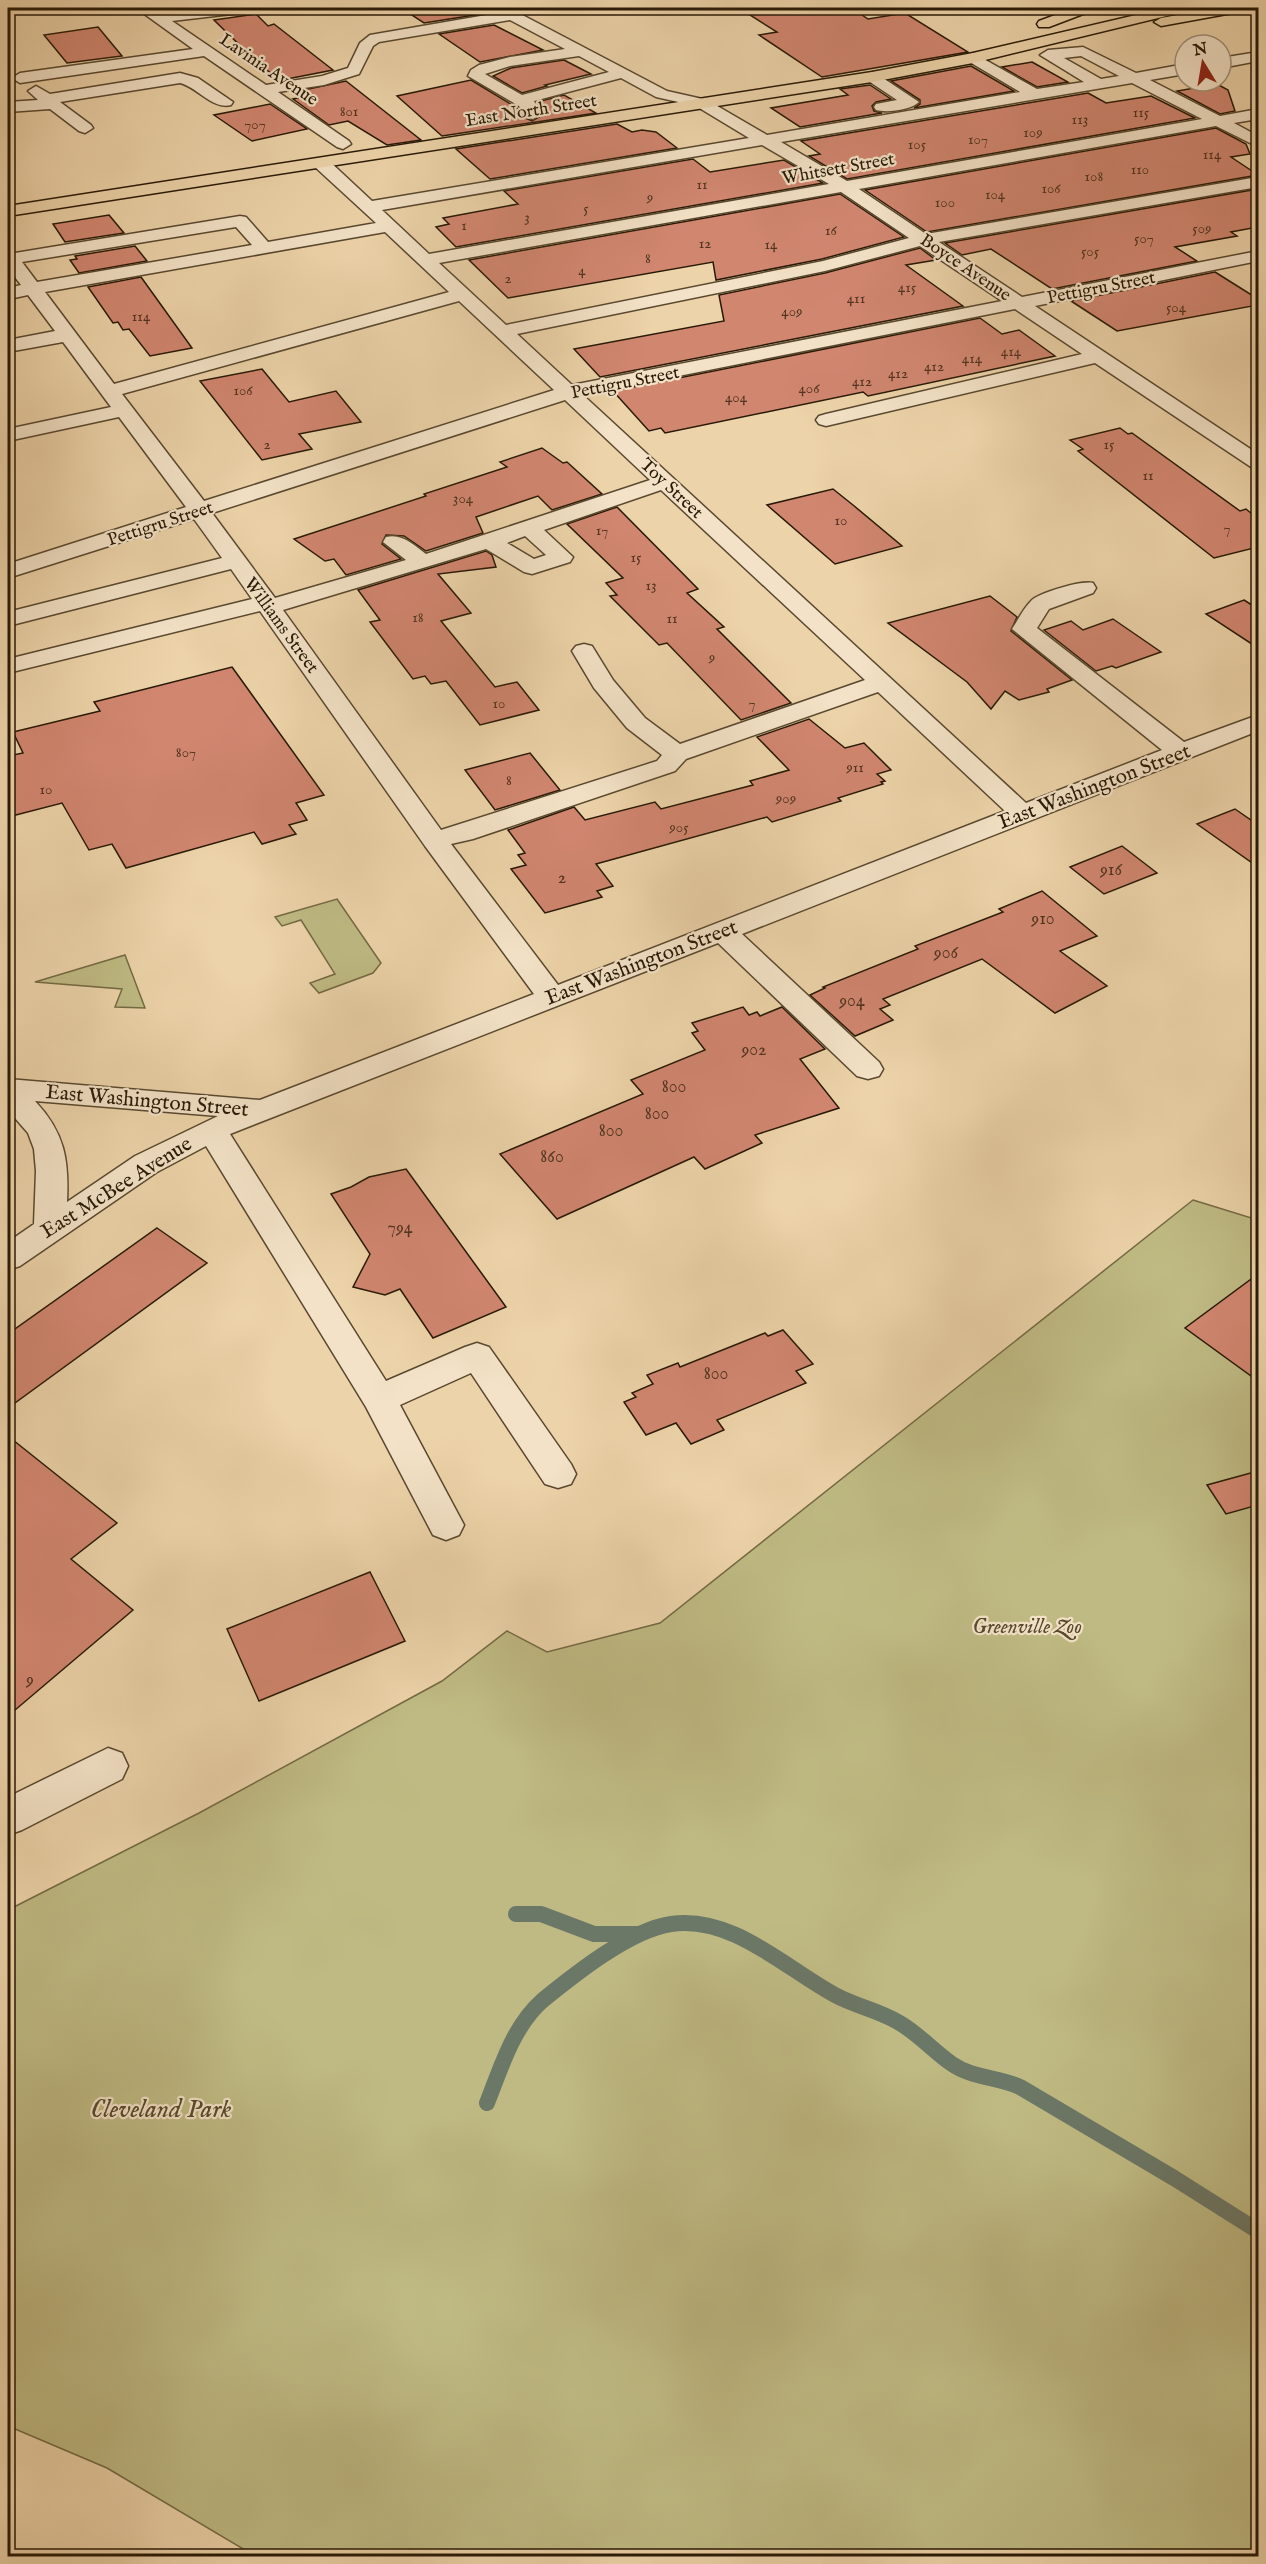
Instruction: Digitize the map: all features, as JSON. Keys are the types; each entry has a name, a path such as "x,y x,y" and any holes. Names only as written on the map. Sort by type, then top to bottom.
{"highway":[{"path":"1086,8 1038,26 1102,8"},
{"path":"1058,38 1182,8"},
{"path":"1058,38 1238,8"},
{"name":"East North Street","path":"8,211 321,163 709,92 973,58 1058,38"},
{"path":"897,57 952,47"},
{"name":"East North Street","path":"709,92 868,70"},
{"name":"East North Street","path":"8,196 344,144 529,108 663,94"}],"street":[{"name":"Lavinia Avenue","path":"142,8 344,144"},
{"path":"158,18 249,8"},
{"name":"Boyce Avenue","path":"499,8 663,94 709,92 748,130 844,187 925,239 1254,456"},
{"path":"264,90 324,80 354,71 367,43 375,38 513,15"},
{"path":"20,78 207,51"},
{"path":"529,108 476,76 476,73 481,69 496,65 582,51"},
{"path":"1099,84 1048,55 1083,51 1258,142"},
{"path":"1233,61 1258,57"},
{"path":"973,58 1036,94"},
{"path":"8,67 85,128"},
{"path":"748,130 911,102 868,70"},
{"path":"370,207 1173,71"},
{"path":"193,81 237,72"},
{"path":"529,108 528,98 624,73"},
{"path":"8,107 51,102 180,78 193,81 225,102"},
{"name":"Whitsett Street","path":"425,260 1258,114"},
{"name":"Toy Street","path":"321,163 1023,814"},
{"path":"503,331 825,266 925,239 1258,182"},
{"path":"8,258 240,221 265,249"},
{"path":"8,293 390,226"},
{"name":"Pettigru Street","path":"8,571 568,392 1258,256"},
{"name":"Williams Street","path":"8,258 199,510 434,840 552,997"},
{"path":"109,391 462,294"},
{"path":"8,346 66,335"},
{"path":"826,420 1100,356"},
{"path":"8,435 123,410"},
{"path":"8,666 352,584 424,562 503,532 664,482"},
{"path":"394,542 424,562"},
{"path":"8,619 236,561"},
{"path":"330,566 352,584"},
{"path":"1085,588 1040,604 1024,629 1181,752"},
{"path":"584,651 603,682 636,723 677,754"},
{"path":"434,840 464,833 666,766 677,754 881,683"},
{"name":"East Washington Street","path":"8,1090 262,1109 1258,722"},
{"path":"721,931 868,1069"},
{"path":"8,1090 33,1118 45,1138 51,1160 50,1227"},
{"name":"East McBee Avenue","path":"8,1258 50,1227 146,1164 212,1130 262,1109"},
{"path":"212,1130 379,1399 446,1525"},
{"path":"379,1399 477,1356 558,1474"},
{"path":"8,1817 108,1766"}],"green space":[{"path":"337,899 381,963 373,973 319,993 310,983 335,974 301,920 282,926 275,917"},
{"path":"125,955 145,1008 115,1007 122,989 35,982"},
{"path":"1193,1200 1258,1220 1258,2556 255,2556 107,2468 8,2426 8,1910 199,1813 442,1681 507,1631 547,1652 660,1623"}],"building":[{"path":"401,8 461,8 475,15 424,23"},
{"path":"739,8 833,8 859,13 868,19 905,13 968,52 822,77 759,35 777,32"},
{"path":"256,14 268,26 274,24 333,70 282,80 263,68 214,20"},
{"path":"494,25 543,50 480,62 439,34"},
{"path":"98,27 122,56 67,63 44,35"},
{"path":"564,60 591,74 522,93 493,76 511,68"},
{"path":"1032,62 1068,82 1037,87 1002,67"},
{"path":"971,66 1014,91 914,108 920,104 920,100 891,81"},
{"path":"471,80 517,108 525,118 532,121 543,115 537,102 564,95 596,113 442,136 397,96"},
{"path":"346,81 421,140 387,145 348,121 329,125 293,99 308,96 299,91"},
{"path":"870,85 891,99 876,102 872,106 874,111 882,113 800,127 771,108 848,95 840,89"},
{"path":"1088,93 1106,103 1151,96 1195,118 847,179 809,156 820,154 801,141"},
{"path":"1181,93 1229,93 1235,111 1220,114"},
{"path":"270,104 307,129 252,141 214,115"},
{"path":"617,124 632,132 642,130 656,132 677,148 490,179 456,149"},
{"path":"1216,128 1246,144 1250,154 1231,157 1258,175 927,232 865,190"},
{"path":"693,159 710,172 784,160 823,183 456,247 436,227 449,224 443,218 518,204 504,191"},
{"path":"1258,189 1258,227 1231,232 1237,236 1175,247 1197,261 1052,289 991,249 962,255 945,243"},
{"path":"840,194 904,237 822,259 716,280 713,262 508,298 469,260"},
{"path":"109,215 124,233 65,242 53,224"},
{"path":"135,246 147,261 79,273 70,260 77,259 75,256"},
{"path":"920,248 936,260 906,265 963,306 600,377 574,349 724,321 719,295 825,273"},
{"path":"1215,272 1258,299 1258,305 1117,331 1071,301"},
{"path":"141,277 192,348 150,356 129,329 123,330 118,322 113,323 88,287"},
{"path":"980,318 1002,334 1019,330 1055,356 868,396 863,392 665,433 661,428 649,431 613,391"},
{"path":"262,369 289,402 336,391 361,422 299,434 312,449 262,460 200,381"},
{"path":"1120,428 1128,434 1132,433 1240,511 1246,509 1258,519 1258,547 1214,558 1078,451 1083,449 1070,440"},
{"path":"542,448 563,463 567,462 602,494 552,510 538,496 476,517 483,533 426,551 404,536 386,535 382,544 401,559 346,575 334,559 325,561 294,539 507,467 500,462"},
{"path":"833,489 902,546 835,564 767,505"},
{"path":"617,507 698,589 687,593 724,627 717,629 791,703 741,720 667,643 659,645 610,596 617,595 606,583 623,578 567,524"},
{"path":"486,551 492,555 496,567 438,574 471,613 441,621 495,687 517,682 539,710 480,725 446,681 431,684 425,676 413,679 370,622 380,620 358,590"},
{"path":"990,596 1017,617 1011,631 1072,680 1047,689 1049,692 1019,700 1005,691 991,709 967,682 888,623"},
{"path":"1244,600 1258,609 1258,648 1206,614"},
{"path":"1113,619 1161,652 1116,668 1112,666 1096,671 1044,630 1071,621 1083,630"},
{"path":"232,667 324,795 296,803 307,820 289,825 296,834 262,844 254,832 126,868 112,844 89,850 62,803 8,817 8,756 23,753 13,732 100,711 94,702"},
{"path":"809,719 845,748 864,743 891,770 877,774 885,781 881,782 883,784 838,798 841,801 772,822 767,817 596,864 613,886 597,891 602,897 545,913 511,869 526,865 518,855 525,853 508,830 574,807 585,820 655,802 661,809 753,785 750,781 789,770 757,737"},
{"path":"530,753 560,790 495,810 465,770"},
{"path":"1235,809 1258,825 1258,867 1197,824"},
{"path":"1122,846 1157,873 1104,894 1070,867"},
{"path":"1042,891 1097,936 1060,951 1107,986 1055,1013 982,959 883,999 890,1005 880,1009 893,1020 855,1036 810,995 825,988 823,987 918,949 915,946 1003,912 999,909"},
{"path":"743,1007 749,1015 757,1012 760,1016 782,1007 825,1049 800,1059 839,1108 755,1135 762,1143 705,1169 694,1157 557,1219 500,1154 643,1094 631,1080 705,1050 692,1033 698,1031 692,1023"},
{"path":"406,1169 506,1307 433,1338 400,1289 385,1295 353,1287 370,1254 331,1194 369,1177"},
{"path":"157,1228 207,1263 8,1408 8,1334"},
{"path":"1258,1274 1258,1381 1185,1328"},
{"path":"783,1330 813,1364 796,1371 806,1383 717,1420 724,1430 691,1444 676,1423 646,1435 624,1402 636,1397 632,1393 653,1384 647,1375 678,1363 680,1367 765,1333 768,1336"},
{"path":"8,1436 117,1523 71,1559 133,1610 8,1716"},
{"path":"1258,1471 1258,1505 1226,1514 1207,1485"},
{"path":"370,1572 405,1641 259,1701 227,1629"}],"waterway":[{"path":"516,1914 541,1914 594,1934 637,1934"},
{"path":"487,2103 516,2035 533,2010 543,2000 604,1954 638,1935 671,1924 694,1923 737,1935 835,1995 898,2022 960,2069 1020,2087 1174,2178 1258,2231"}],"park label":[{"name":"Greenville Zoo","path":"1027,1626"},
{"name":"Cleveland Park","path":"161,2108"}]}
